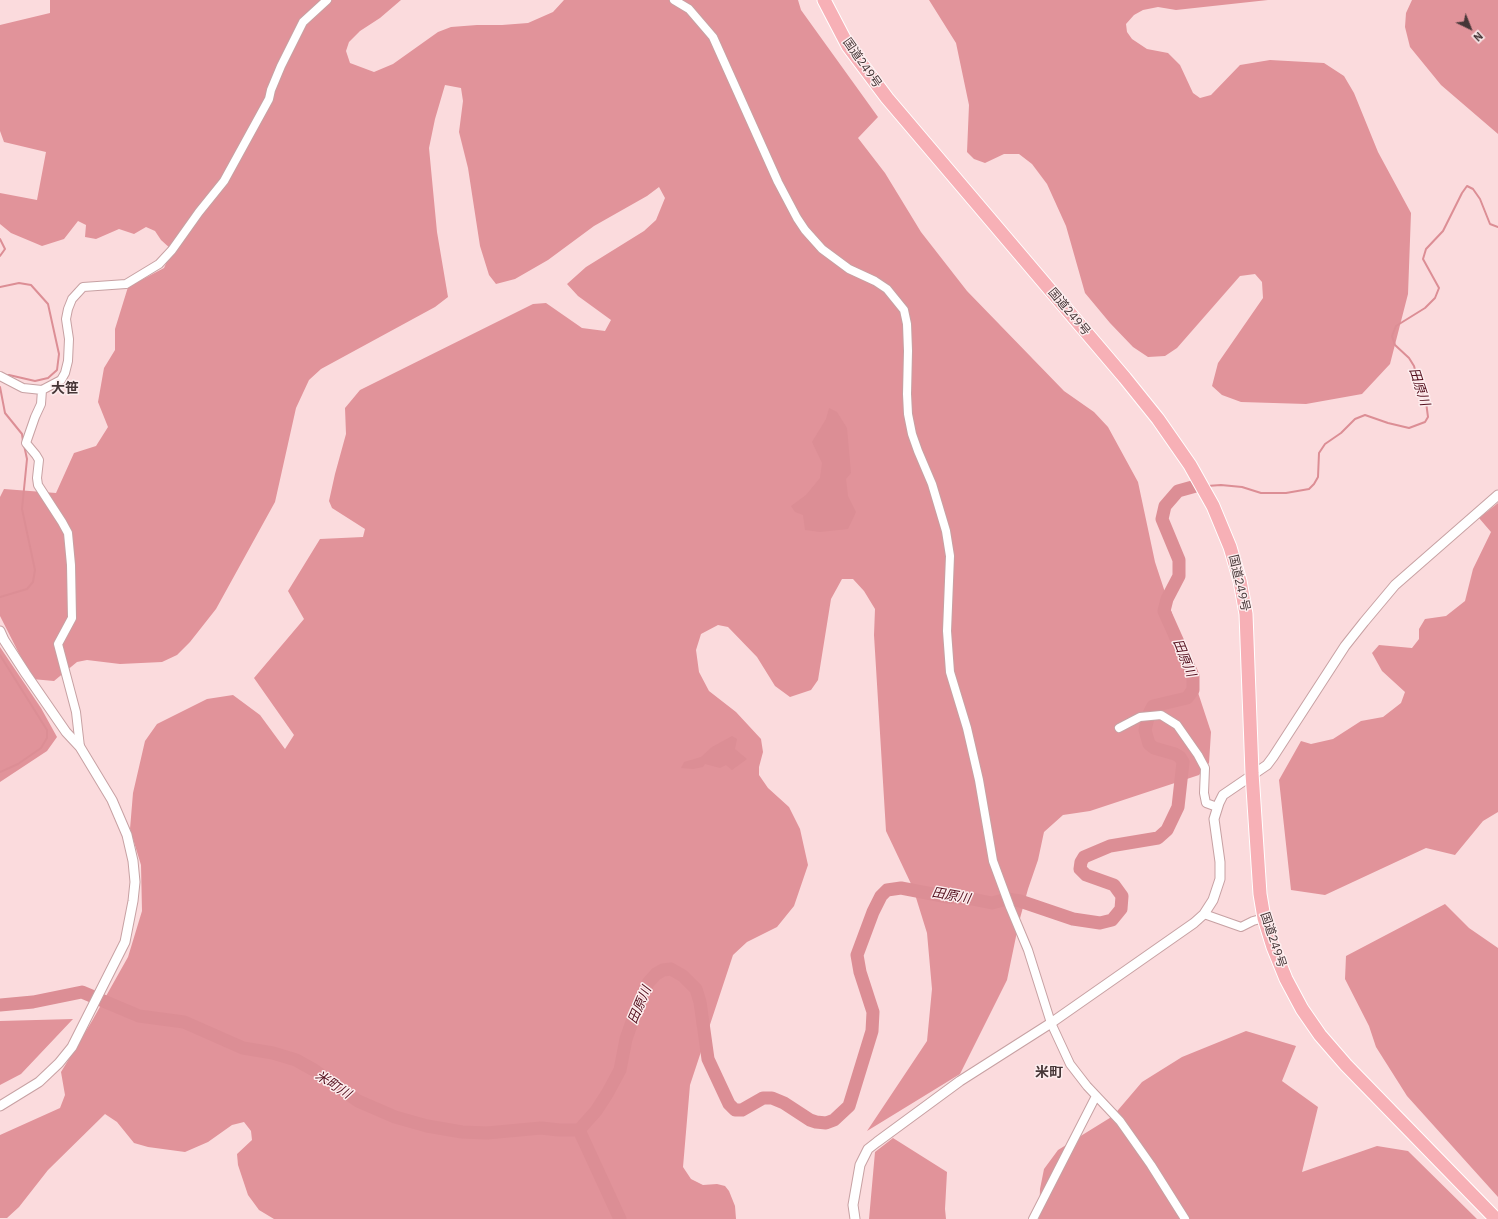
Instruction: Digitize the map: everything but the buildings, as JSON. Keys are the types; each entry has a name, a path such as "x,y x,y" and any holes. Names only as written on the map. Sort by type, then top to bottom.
{"highway":[{"name":"国道249号","path":"824,0 848,46 887,98 1125,378 1158,419 1190,465 1213,506 1230,547 1240,581 1246,614 1252,774 1260,894 1264,918 1273,947 1286,979 1302,1009 1320,1035 1496,1219"}],"street":[{"path":"0,376 23,388 42,390 60,380 66,373 68,361 69,339 66,319 72,299 83,287 126,284 159,264 172,250 199,212 224,181 269,99 281,66 303,22 327,0"},
{"path":"674,0 689,9 713,37 778,182 805,230 822,249 849,269 875,281 886,289 904,310 907,324 908,351 907,394 912,434 932,484 946,531 950,556 947,631 950,672 967,728 979,780 993,861 1028,950 1052,1023 1070,1064 1096,1096 1120,1121 1138,1146 1184,1219"},
{"path":"42,390 41,404 26,442 39,460 37,478 38,485 68,534 71,564 72,618 58,644 74,706 80,747"},
{"path":"855,1219 853,1206 860,1165 868,1149 884,1135 960,1081 1052,1023 1194,924 1204,914 1213,900 1220,879 1220,862 1214,819 1223,795 1267,765 1345,646 1381,601 1410,570 1498,495"},
{"path":"0,631 4,640 26,674 66,732 80,747 112,800 127,835 133,861 135,882 125,942 72,1047 59,1063 39,1082 0,1106"},
{"path":"1119,728 1140,717 1161,715 1177,725 1198,755 1204,768 1204,793 1206,802 1218,807"},
{"path":"1204,914 1241,927 1253,921 1264,918"},
{"path":"1033,1219 1096,1096"}],"shaded area":[{"path":"50,0 401,0 380,18 360,31 349,42 346,51 350,63 374,72 393,64 438,32 451,27 528,23 553,12 564,0 798,0 801,10 878,117 858,138 885,173 921,232 967,291 1064,391 1094,412 1108,427 1138,482 1155,562 1211,732 1209,763 1199,775 1090,811 1063,815 1044,832 1038,860 1019,922 1007,980 960,1074 867,1131 927,1041 932,989 927,933 913,888 886,831 874,635 875,609 864,591 853,579 842,579 831,599 818,680 811,690 790,697 775,686 757,657 728,627 718,625 701,634 696,650 699,672 709,691 736,712 761,739 763,752 759,767 759,775 768,788 789,807 800,829 808,865 794,906 777,927 747,942 733,955 690,1085 683,1167 691,1179 703,1185 717,1184 725,1186 729,1191 735,1206 736,1219 274,1219 259,1210 248,1195 238,1165 237,1154 252,1140 251,1131 244,1122 232,1125 208,1142 185,1152 148,1147 134,1143 117,1122 105,1114 48,1170 19,1207 7,1218 0,1218 0,1135 60,1108 65,1095 61,1072 128,957 142,911 141,865 130,829 133,793 145,741 157,724 207,699 233,695 260,715 285,749 294,735 254,678 304,619 288,591 320,539 363,537 365,529 332,508 329,501 346,434 345,408 360,390 533,304 546,303 582,328 605,331 611,320 578,296 567,284 586,267 644,231 656,220 665,198 659,187 647,196 594,226 548,260 515,279 496,284 489,275 480,246 468,168 459,132 463,101 461,88 445,85 435,119 429,148 437,232 448,297 435,307 321,369 309,380 296,408 275,502 216,609 190,642 177,655 162,662 120,664 87,660 77,662 54,681 32,679 0,616 0,497 4,489 56,493 74,453 96,446 108,427 98,402 104,368 115,350 115,329 128,287 164,268 172,250 161,240 155,231 146,227 134,234 119,229 96,239 85,237 86,225 78,221 64,239 42,246 11,233 0,224 0,193 37,200 46,152 4,142 0,131 0,25 50,13"},
{"path":"929,0 1268,0 1176,10 1158,7 1143,10 1134,15 1126,24 1127,32 1132,39 1147,49 1168,53 1180,65 1193,93 1200,98 1211,95 1240,65 1270,60 1324,63 1344,76 1354,93 1378,152 1411,213 1408,294 1390,364 1362,394 1306,404 1241,402 1222,395 1212,386 1218,363 1263,298 1262,282 1255,274 1240,276 1177,348 1165,356 1148,357 1133,347 1110,323 1085,293 1066,226 1047,184 1032,164 1019,154 1004,154 985,163 974,159 967,152 969,105 956,43"},
{"path":"1412,0 1498,0 1498,134 1441,85 1410,47 1405,27 1406,13"},
{"path":"829,408 837,412 847,428 851,473 846,479 848,496 856,512 848,529 820,532 805,530 803,515 795,512 791,506 806,495 820,478 822,463 812,442 826,419"},
{"path":"1498,503 1498,812 1483,821 1455,855 1426,848 1325,895 1291,890 1279,780 1301,741 1311,744 1333,739 1361,721 1383,717 1401,703 1405,692 1382,671 1372,653 1379,645 1412,648 1419,639 1419,629 1425,619 1446,616 1465,601 1473,569 1491,532 1479,518"},
{"path":"0,647 41,708 57,737 47,751 0,782"},
{"path":"732,736 737,739 735,749 747,759 732,770 726,765 720,768 705,764 703,767 693,769 681,768 684,762 701,757 712,747"},
{"path":"1445,904 1469,928 1498,948 1498,1197 1407,1096 1376,1047 1369,1026 1345,979 1346,956"},
{"path":"73,1019 21,1074 0,1085 0,1021"},
{"path":"1246,1031 1296,1046 1282,1081 1318,1107 1302,1172 1377,1146 1408,1151 1477,1219 1039,1219 1040,1189 1044,1169 1058,1150 1113,1116 1142,1082 1182,1057"},
{"path":"893,1138 947,1172 945,1209 946,1219 869,1219 875,1152"}],"waterway":[{"name":"田原川","path":"1207,486 1221,485 1242,487 1261,493 1286,493 1309,489 1318,477 1319,453 1325,444 1341,433 1355,419 1365,415 1409,428 1425,422 1428,417 1426,402 1419,385 1414,366 1409,358 1395,345 1392,336 1396,326 1425,308 1435,298 1439,288 1423,259 1426,249 1443,231 1467,186 1473,189 1480,199 1490,224 1498,227"},
{"path":"0,239 5,249 0,256"},
{"path":"0,287 19,283 31,285 48,304 59,354 57,370 48,378 35,381 9,375 5,376"},
{"path":"0,387 5,413 22,434 23,441"},
{"path":"0,597 27,589 33,582 35,570 22,509 27,459 24,445"},
{"name":"田原川","path":"579,1130 596,1111 620,1070 626,1039 639,1002 648,983 656,974 663,970 671,969 683,976 696,989 700,1002 708,1059 729,1104 735,1110 742,1110 763,1098 772,1098 784,1103 810,1120 826,1123 834,1120 849,1106 872,1031 873,1012 860,972 857,955 873,912 881,896 887,890 901,888 948,897 972,899 992,903 1007,899 1020,901 1073,919 1100,923 1112,920 1121,909 1122,896 1114,885 1086,875 1080,869 1081,862 1084,857 1110,846 1158,838 1167,830 1178,807 1183,762 1180,757 1175,754 1154,748 1149,744 1145,730 1149,714 1153,706 1187,698 1193,690 1193,676 1164,611 1167,599 1179,576 1179,560 1162,519 1165,506 1178,491 1196,486"},
{"path":"0,655 47,730 47,738 41,748 18,764 0,772"},
{"name":"米町川","path":"0,1005 33,1002 82,992 139,1016 184,1022 243,1048 273,1053 296,1060 314,1070 358,1101 395,1117 427,1126 462,1132 487,1133 541,1128 579,1130"},
{"name":"米町川","path":"579,1130 620,1219"}],"district":[{"name":"大笹","path":"65,389"},
{"name":"米町","path":"1049,1073"}]}
